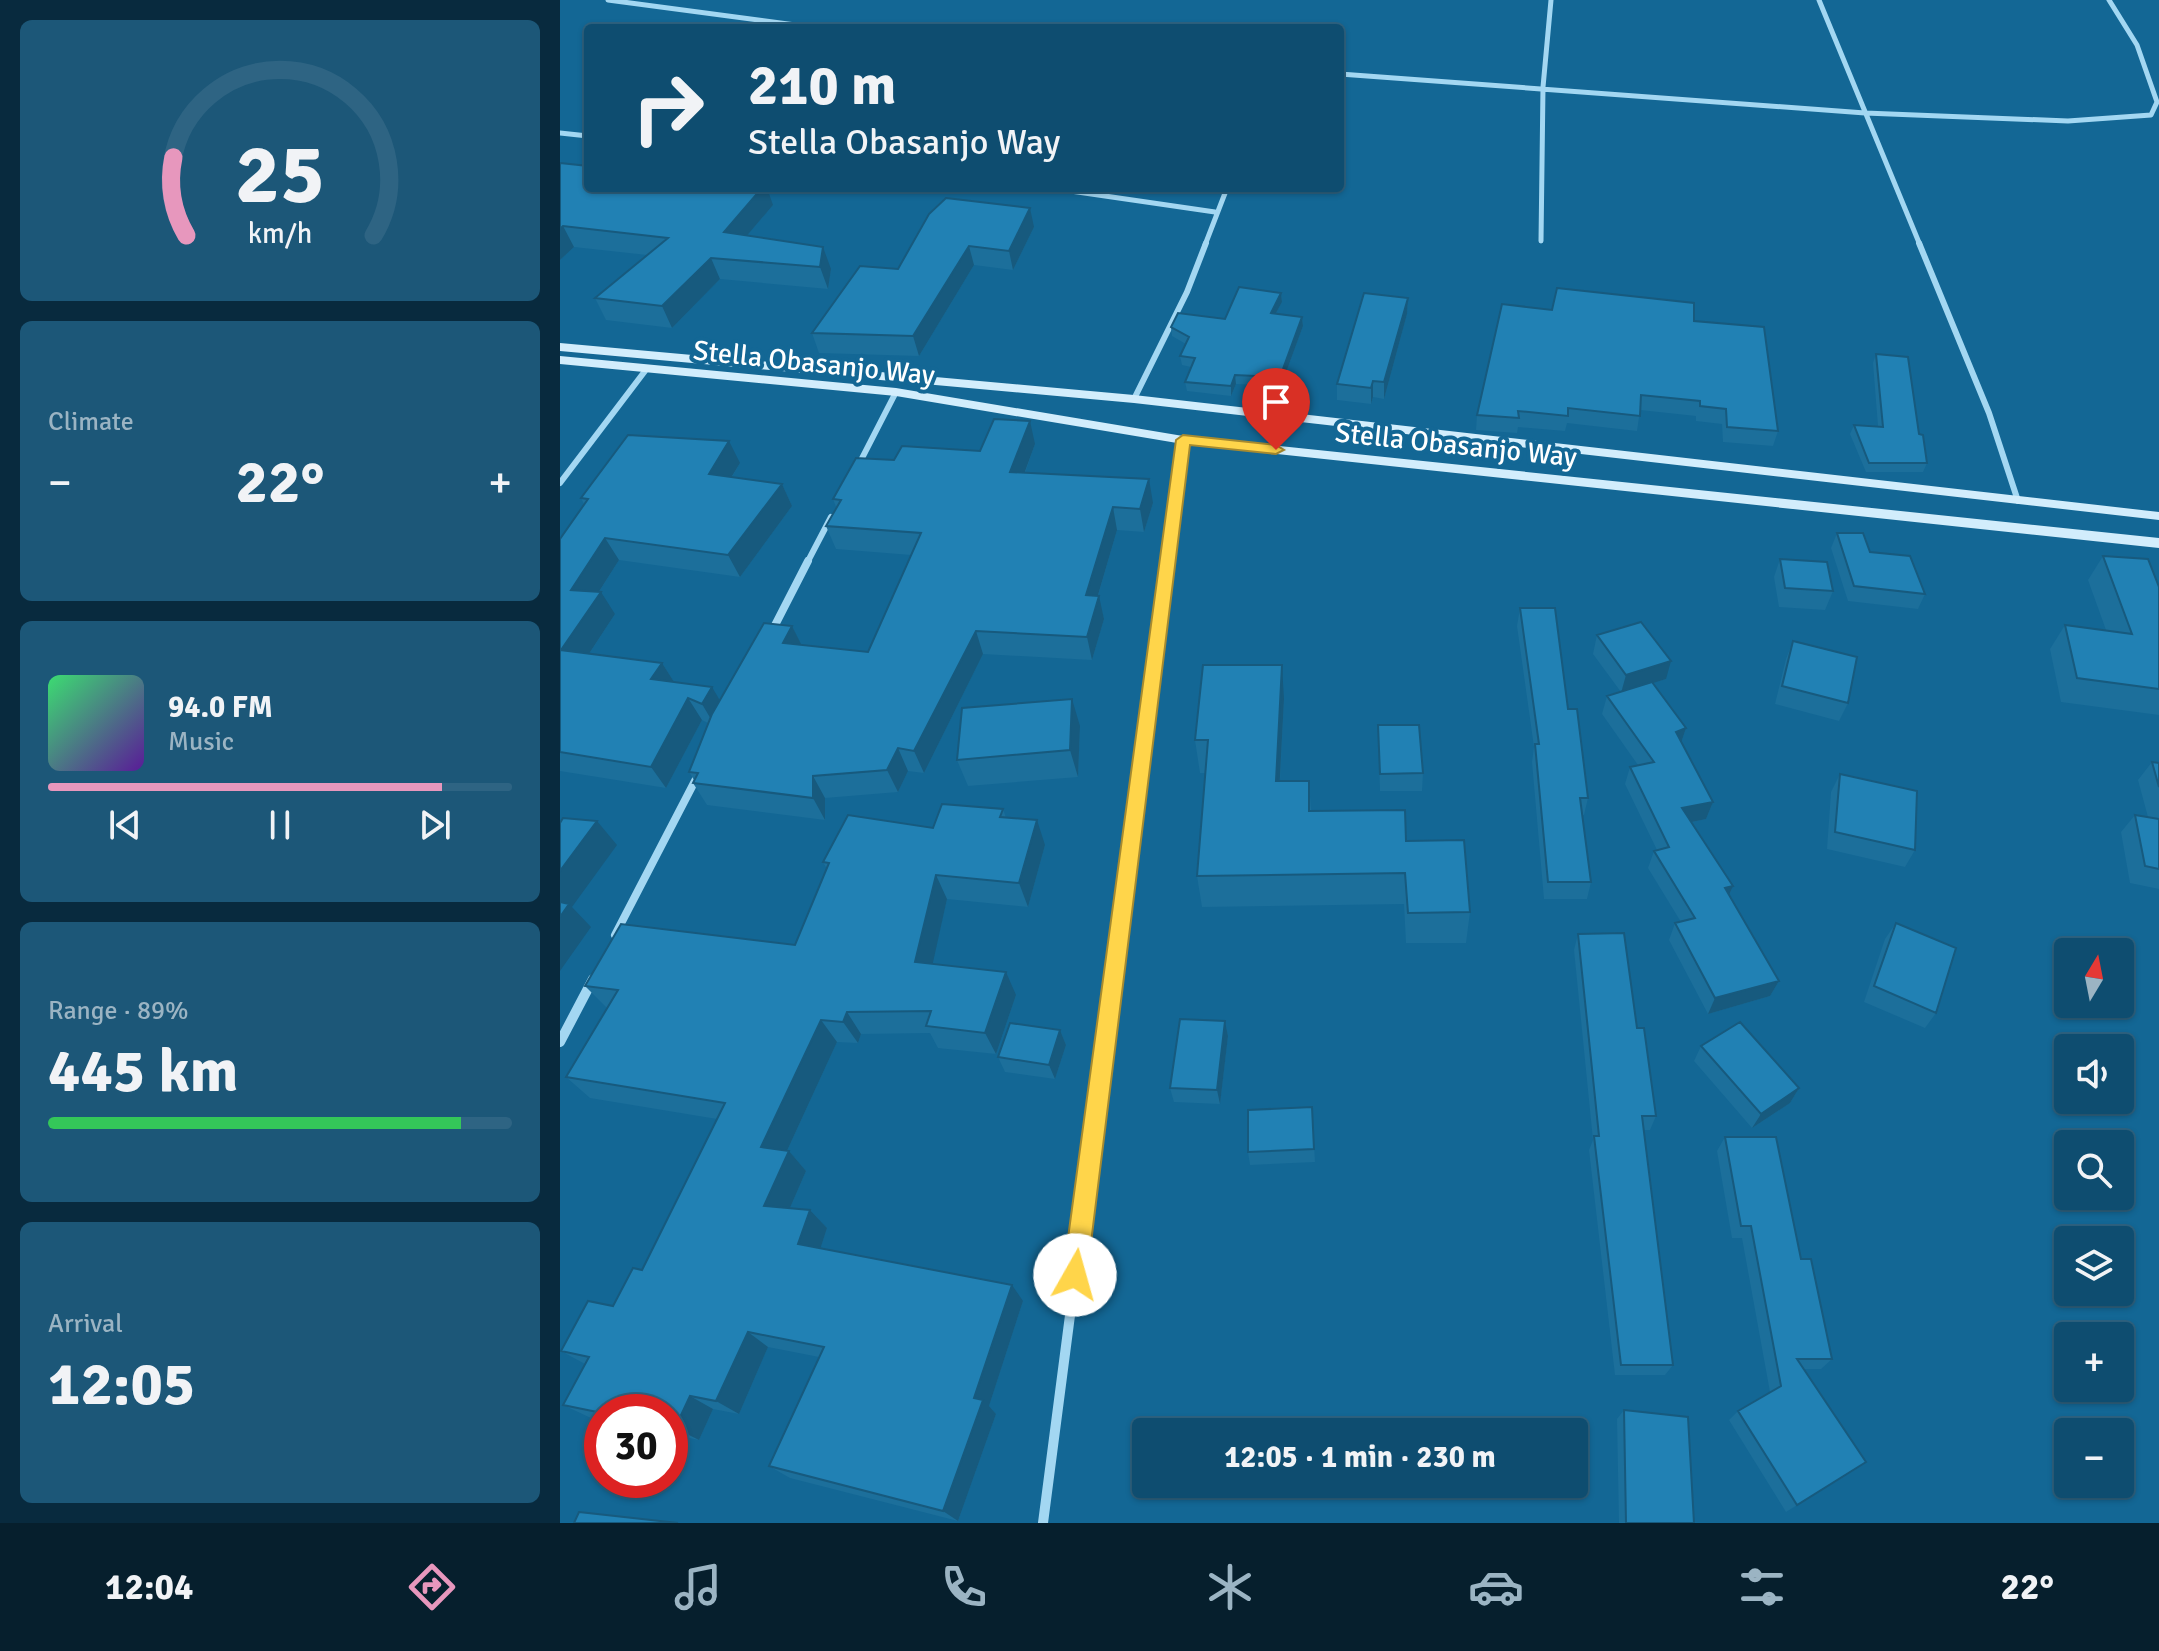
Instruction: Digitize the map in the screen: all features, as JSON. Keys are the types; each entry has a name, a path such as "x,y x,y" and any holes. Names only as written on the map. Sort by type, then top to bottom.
{"street":[{"path":"608,0 788,24"},
{"path":"1541,241 1543,87 1551,0"},
{"path":"1819,0 1989,413 2018,501"},
{"path":"1344,74 1865,113 2068,121 2151,115 2157,102 2137,45 2109,0"},
{"path":"560,133 584,136"},
{"path":"1078,192 1215,212"},
{"path":"1134,399 1187,292 1225,192"},
{"path":"560,347 1134,399 2159,516"},
{"path":"576,362 587,349"},
{"name":"Stella Obasanjo Way","path":"560,360 645,371 896,392 1183,440 2159,543"},
{"path":"560,483 645,371"},
{"path":"852,477 896,392"},
{"path":"1043,1523 1183,440"},
{"path":"764,646 837,505"},
{"path":"611,943 699,774"},
{"path":"560,1042 597,972"}],"building":[{"path":"560,163 584,166 584,192 759,192 724,232 823,247 820,267 711,258 662,306 595,298 668,238 563,226 560,229"},
{"path":"946,198 1030,208 1009,251 969,246 913,336 812,333 860,266 898,269 929,214"},
{"path":"1239,287 1281,293 1271,313 1302,317 1280,377 1235,375 1231,386 1185,382 1195,358 1180,356 1189,337 1171,327 1178,313 1225,319"},
{"path":"1557,288 1694,303 1694,321 1764,327 1778,431 1727,427 1726,409 1700,406 1700,401 1641,395 1640,416 1568,408 1568,416 1518,411 1519,418 1477,415 1502,304 1552,310"},
{"path":"1364,293 1408,298 1384,382 1373,381 1371,388 1337,384"},
{"path":"1876,354 1908,357 1919,434 1923,435 1927,463 1869,463 1854,425 1883,427"},
{"path":"994,419 1030,421 1010,472 1149,479 1140,509 1113,507 1086,595 1099,596 1087,637 976,631 914,751 898,748 887,770 813,776 813,798 693,783 698,773 689,772 712,714 764,623 792,626 783,643 868,652 921,533 826,526 841,500 833,499 856,458 894,460 902,446 980,451"},
{"path":"628,435 729,441 709,474 782,484 728,555 605,538 571,590 601,592 561,650 662,663 651,679 712,687 702,704 688,698 651,767 560,752 560,539 588,499 581,498"},
{"path":"1837,533 1863,533 1870,552 1910,556 1925,594 1854,586"},
{"path":"2103,556 2148,559 2159,587 2159,689 2077,678 2065,625 2132,634"},
{"path":"1780,559 1827,562 1833,591 1785,588"},
{"path":"1520,608 1555,608 1568,709 1577,709 1588,798 1580,798 1591,882 1548,882 1535,744 1539,744"},
{"path":"1641,622 1671,661 1626,675 1597,635"},
{"path":"1793,641 1857,657 1848,703 1782,686"},
{"path":"1203,665 1282,665 1276,781 1309,781 1309,811 1405,810 1406,841 1464,840 1470,912 1408,913 1405,873 1197,876 1208,740 1195,740"},
{"path":"1652,682 1686,728 1676,732 1713,802 1682,808 1733,886 1725,888 1779,981 1715,998 1675,923 1695,918 1654,851 1669,847 1630,767 1654,762 1607,696"},
{"path":"1072,699 1070,750 957,760 962,708"},
{"path":"1378,725 1419,725 1423,773 1380,774"},
{"path":"2152,762 2159,763 2159,787"},
{"path":"1840,774 1917,791 1915,850 1835,832"},
{"path":"942,804 1003,809 1000,817 1037,820 1019,883 936,875 915,962 1006,972 985,1033 926,1026 931,1011 847,1012 843,1022 821,1020 761,1147 789,1151 764,1206 810,1210 798,1244 1012,1285 974,1398 983,1400 943,1511 769,1466 824,1347 748,1332 716,1401 690,1396 688,1400 688,1394 584,1394 584,1409 563,1405 589,1357 561,1351 588,1301 613,1306 633,1268 642,1270 725,1103 566,1077 618,990 585,986 621,924 795,945 829,863 823,862 848,815 933,828"},
{"path":"2135,815 2159,819 2159,869 2145,866"},
{"path":"563,818 597,821 560,871 560,823"},
{"path":"560,902 569,904 560,917"},
{"path":"1896,923 1956,948 1936,1013 1874,986"},
{"path":"1624,933 1637,1028 1644,1028 1656,1116 1642,1116 1673,1365 1621,1365 1594,1136 1599,1136 1578,934"},
{"path":"1180,1019 1225,1021 1217,1090 1170,1088"},
{"path":"1740,1022 1799,1088 1761,1114 1701,1046"},
{"path":"1010,1023 1060,1030 1049,1065 998,1057"},
{"path":"1312,1107 1314,1149 1248,1152 1248,1110"},
{"path":"1725,1137 1776,1137 1801,1259 1811,1259 1832,1359 1797,1359 1866,1462 1797,1505 1738,1411 1781,1386 1751,1226 1741,1226"},
{"path":"1624,1410 1688,1417 1694,1523 1626,1523"},
{"path":"579,1512 678,1523 574,1523"}],"route":[{"path":"1075,1275 1183,440 1276,450"}]}
